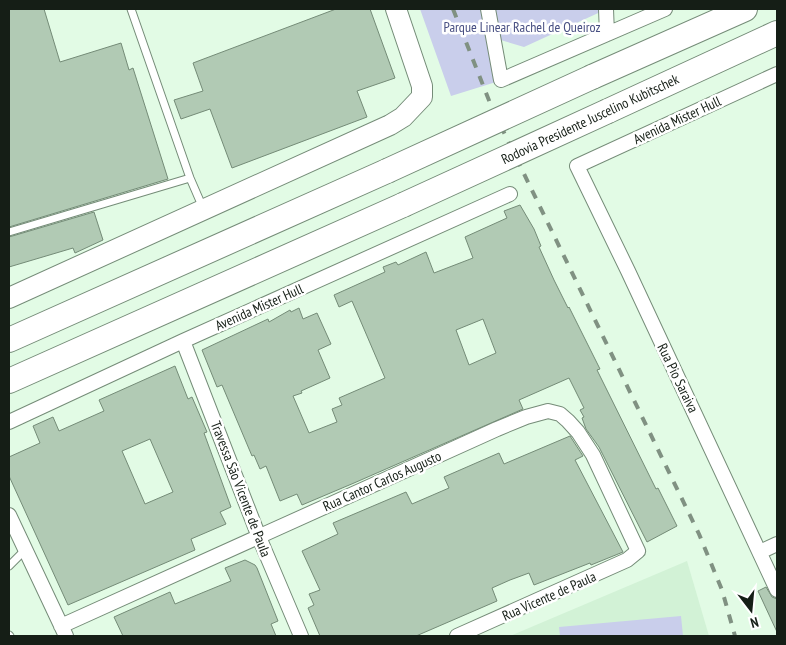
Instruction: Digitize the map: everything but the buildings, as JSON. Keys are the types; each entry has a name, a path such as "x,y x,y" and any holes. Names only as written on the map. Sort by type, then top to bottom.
{"highway":[{"path":"9,340 388,171 744,9"},
{"name":"Rodovia Presidente Juscelino Kubitschek","path":"9,381 403,205 777,33"}],"main road":[{"path":"9,298 203,208 390,125 414,107 422,97 422,86 396,9"}],"street":[{"path":"488,9 501,80 665,9"},
{"path":"606,9 607,34"},
{"name":"Avenida Mister Hull","path":"576,166 777,74"},
{"name":"Rua Pio Saraiva","path":"576,166 628,271 777,590"},
{"name":"Avenida Mister Hull","path":"9,422 183,341 510,194"},
{"name":"Travessa São Vicente de Paula","path":"183,341 259,536 301,636"},
{"name":"Rua Cantor Carlos Augusto","path":"64,631 259,536 496,429 526,417 548,411 560,414 568,421 578,432 593,455 638,551"},
{"path":"9,515 64,631"},
{"path":"760,552 777,544"},
{"name":"Rua Vicente de Paula","path":"457,636 627,560 638,551"}],"lane":[{"path":"131,9 190,178 203,208"},
{"path":"9,232 190,178"},
{"path":"9,566 25,550"}],"shaded area":[{"path":"687,561 709,636 510,636"}],"green space":[{"name":"Parque Linear Rachel de Queiroz","path":"420,9 607,9 524,47 487,36 496,82 451,96"},
{"path":"681,616 683,636 560,636 559,627"}],"railway":[{"path":"453,9 492,108 699,534 722,590 735,636"}]}
